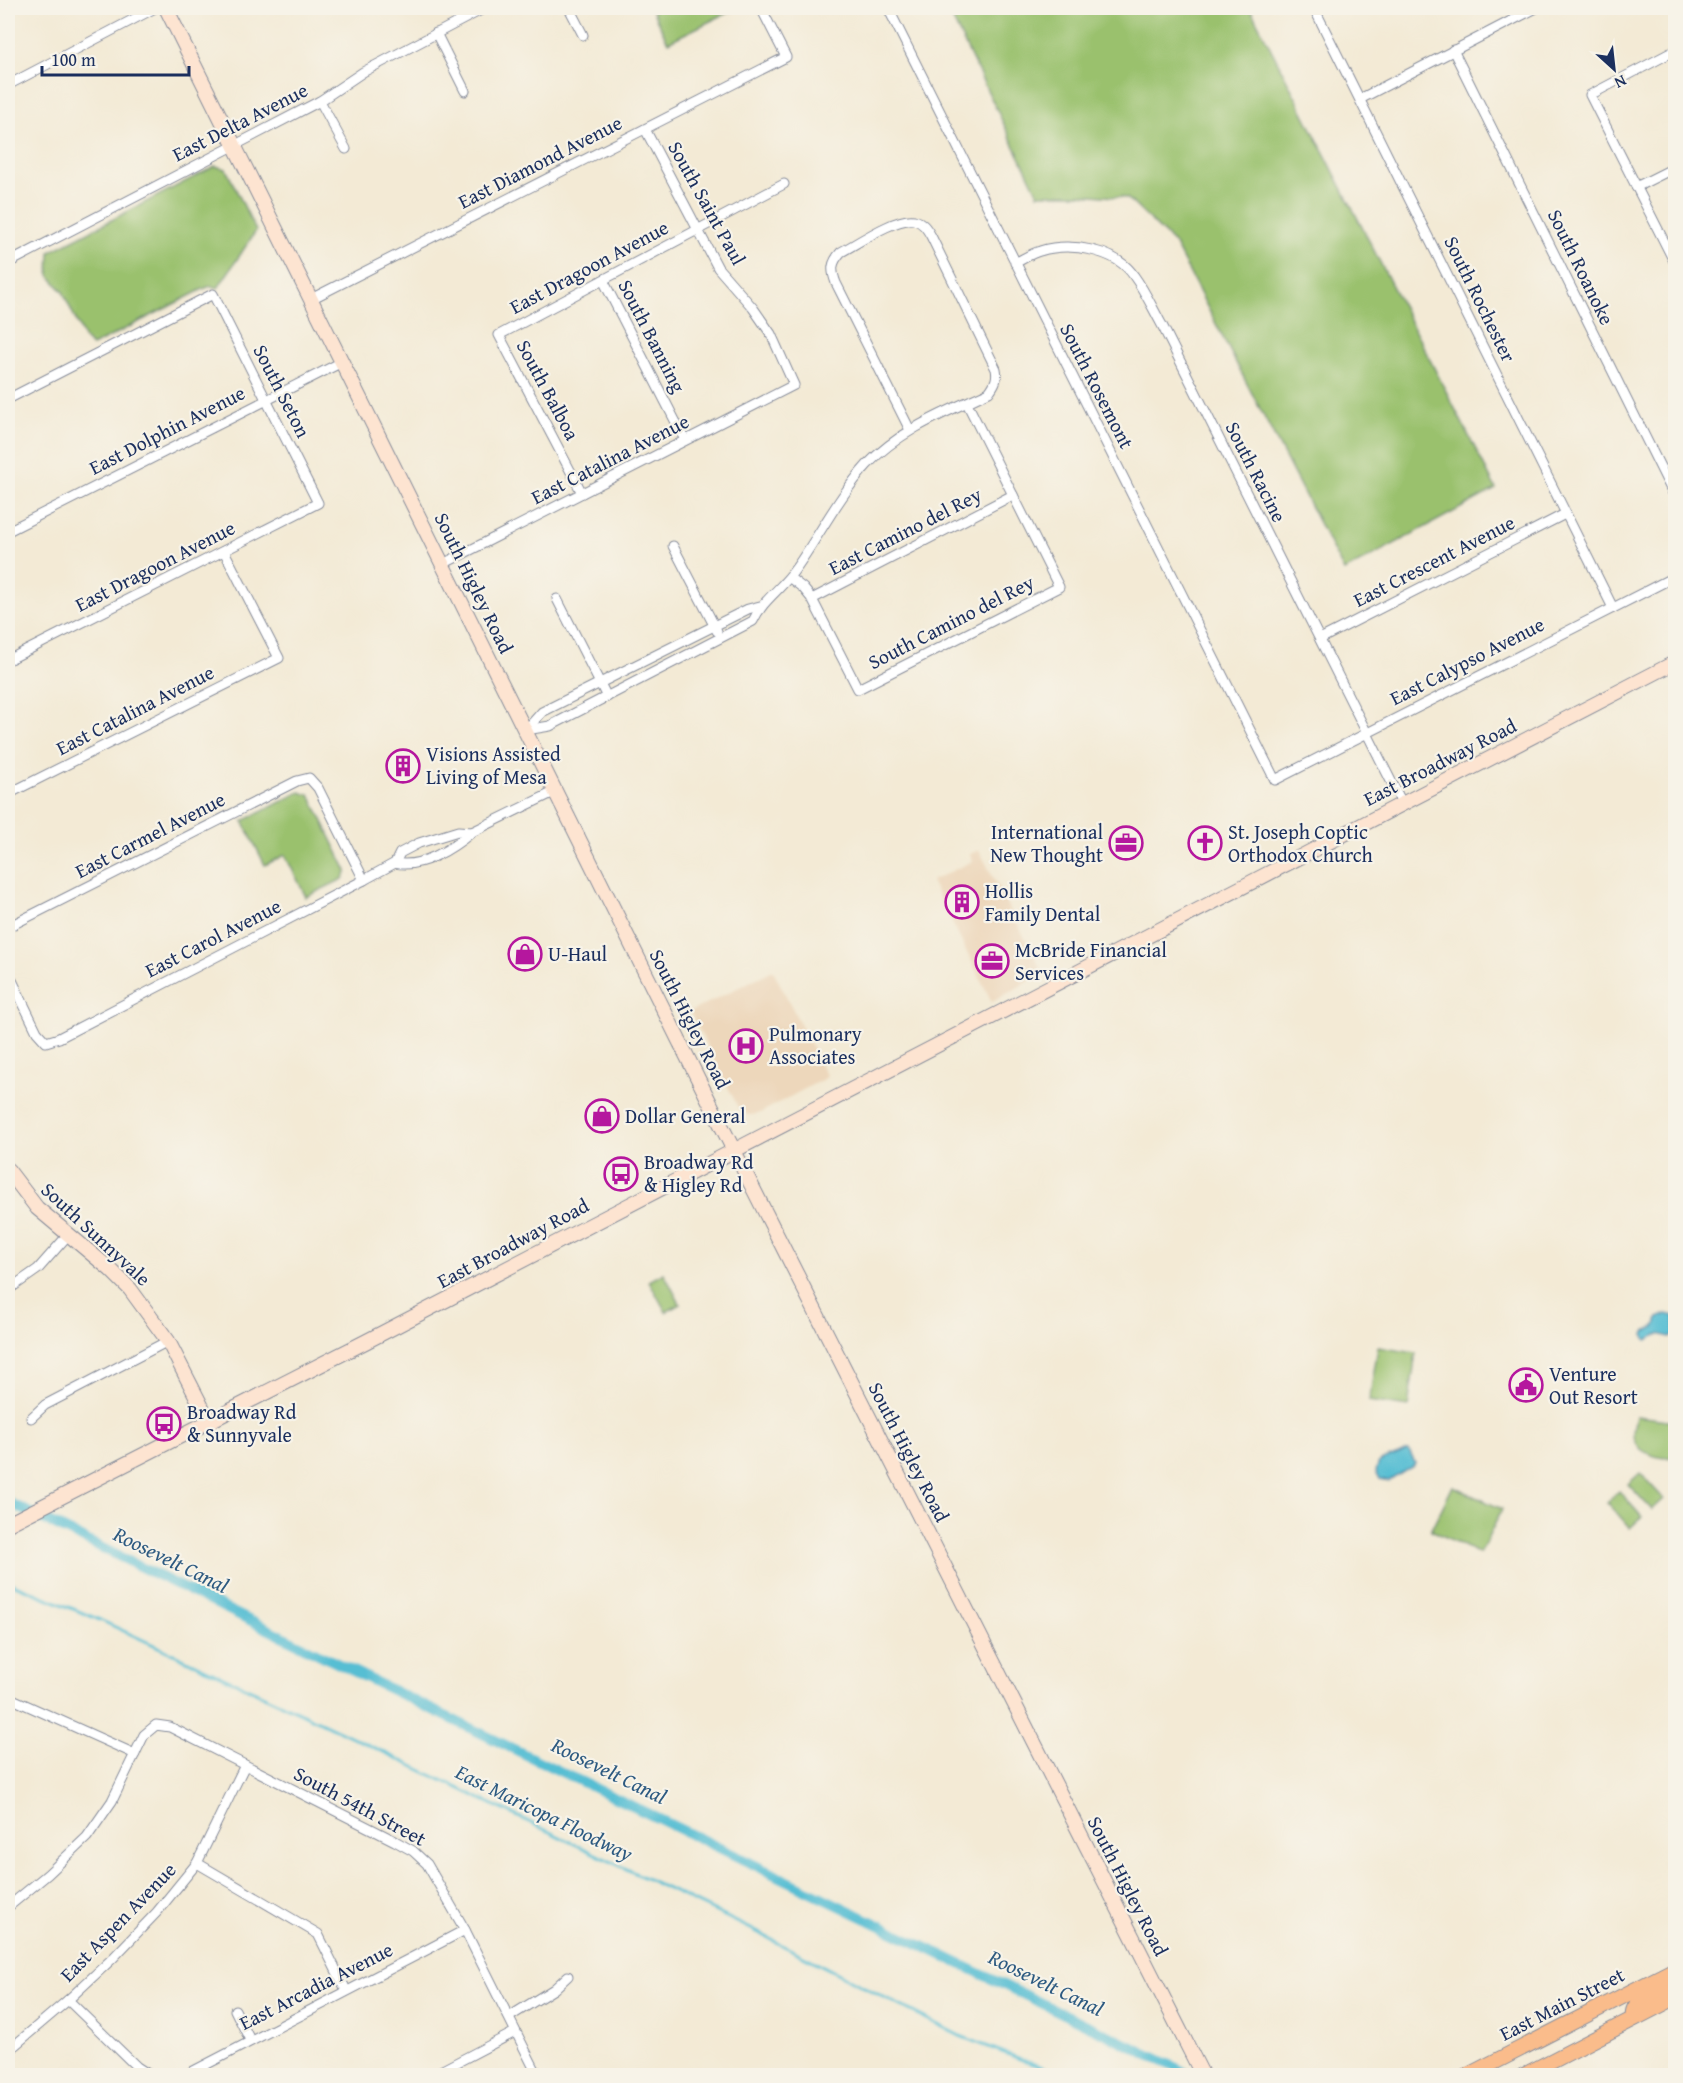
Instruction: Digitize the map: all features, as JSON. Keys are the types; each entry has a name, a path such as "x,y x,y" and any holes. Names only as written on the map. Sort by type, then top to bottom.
{"main road":[{"name":"South Higley Road","path":"166,8 734,1150 1201,2072"},
{"name":"East Broadway Road","path":"8,1524 1676,662"},
{"name":"South Sunnyvale","path":"8,1170 37,1208 111,1270 130,1289 168,1341 209,1421"},
{"name":"East Main Street","path":"1467,2076 1676,1969"},
{"path":"1634,2018 1632,2013 1636,2005 1671,1985 1676,1979"},
{"path":"1523,2076 1676,1997"}],"street":[{"path":"8,85 155,8"},
{"name":"East Delta Avenue","path":"8,262 320,101 363,72 485,8"},
{"path":"569,8 583,34"},
{"name":"East Diamond Avenue","path":"311,299 786,57 761,8"},
{"name":"South Rosemont","path":"888,8 1275,780"},
{"name":"South Rochester","path":"1314,8 1613,608"},
{"path":"1360,99 1536,8"},
{"path":"436,33 465,91"},
{"name":"South Roanoke","path":"1453,50 1676,499"},
{"path":"1676,50 1590,95 1676,265"},
{"path":"320,101 345,149"},
{"name":"South Saint Paul","path":"645,129 718,268 753,308 771,334 794,385"},
{"path":"1636,188 1676,167"},
{"name":"East Dragoon Avenue","path":"499,335 784,184"},
{"path":"526,730 550,726 753,621 760,606 790,578 842,497 867,465 892,442 910,430 989,392 998,376 996,369 925,225 916,220 893,224 841,252 832,266 836,283 910,430"},
{"name":"South Racine","path":"1015,263 1040,251 1070,246 1094,249 1133,274 1162,325 1402,803"},
{"name":"South Banning","path":"603,280 685,441"},
{"name":"South Seton","path":"8,399 213,294 318,503"},
{"name":"South Balboa","path":"499,335 582,494"},
{"name":"East Dolphin Avenue","path":"8,531 342,362"},
{"name":"East Catalina Avenue","path":"443,564 794,385"},
{"name":"South Camino del Rey","path":"790,578 812,599 858,690 1059,586 967,403"},
{"name":"East Camino del Rey","path":"812,599 1013,495"},
{"name":"East Dragoon Avenue","path":"8,660 318,503"},
{"name":"East Crescent Avenue","path":"1320,639 1565,514"},
{"path":"673,546 721,639"},
{"name":"East Catalina Avenue","path":"8,794 279,658 224,551"},
{"name":"East Calypso Avenue","path":"1275,780 1676,576"},
{"path":"557,599 607,697"},
{"path":"526,730 542,712 748,609 760,606"},
{"name":"East Carmel Avenue","path":"8,927 297,781 309,778 318,788 364,880"},
{"name":"East Carol Avenue","path":"395,863 405,866 427,859 461,841 472,832 556,791"},
{"name":"East Carol Avenue","path":"8,972 37,1032 46,1042 59,1038 364,880 395,863 400,853 420,843 458,831 472,832"},
{"path":"8,1290 38,1269 68,1236"},
{"path":"31,1418 45,1405 168,1341"},
{"path":"8,1697 135,1754 112,1801 87,1837 48,1875 8,1907"},
{"name":"South 54th Street","path":"135,1754 144,1735 156,1725 170,1727 413,1851 427,1864 465,1930 538,2076"},
{"name":"East Aspen Avenue","path":"8,2051 68,2000 150,1920 197,1863 245,1765"},
{"path":"197,1863 318,1934 346,1990"},
{"name":"East Arcadia Avenue","path":"184,2076 465,1930"},
{"path":"509,2017 554,1989 568,1976"},
{"path":"68,2000 137,2067 151,2076"},
{"path":"235,2010 250,2040"},
{"path":"431,2076 515,2032"}],"shaded area":[{"path":"979,850 1043,973 992,1002 931,881 973,861 970,854"},
{"path":"773,970 827,1077 758,1114 749,1115 740,1111 690,1012"}],"green space":[{"path":"651,8 737,8 668,42"},
{"path":"947,8 1250,8 1496,489 1344,571 1174,243 1127,198 1080,194 1038,194"},
{"path":"215,166 226,169 256,231 218,288 211,286 203,289 92,346 85,340 63,292 49,275 50,252"},
{"path":"300,792 310,795 347,871 343,879 306,897 285,855 265,865 243,821"},
{"path":"664,1273 680,1304 666,1312 649,1281"},
{"path":"1378,1347 1416,1353 1408,1407 1369,1401"},
{"path":"1636,1416 1675,1421 1675,1456 1663,1458 1643,1451 1638,1446 1633,1435"},
{"path":"1640,1473 1664,1499 1652,1510 1628,1484"},
{"path":"1453,1486 1502,1509 1480,1554 1431,1530"},
{"path":"1619,1491 1642,1517 1630,1528 1607,1502"}],"water":[{"path":"1667,1314 1675,1316 1675,1334 1670,1337 1659,1334 1647,1340 1645,1332 1656,1326 1658,1318"},
{"path":"1409,1451 1415,1463 1413,1466 1389,1481 1380,1479 1376,1471 1379,1462"}],"waterway":[{"name":"Roosevelt Canal","path":"8,1502 441,1714 1193,2076"},
{"name":"East Maricopa Floodway","path":"8,1582 100,1620 346,1734 745,1926 960,2036 1065,2076"}],"place":[{"name":"Visions Assisted Living of Mesa","path":"403,766"},
{"name":"International New Thought","path":"1126,843"},
{"name":"St. Joseph Coptic Orthodox Church","path":"1205,843"},
{"name":"Hollis Family Dental","path":"962,902"},
{"name":"U-Haul","path":"525,954"},
{"name":"McBride Financial Services","path":"992,961"},
{"name":"Pulmonary Associates","path":"746,1046"},
{"name":"Dollar General","path":"602,1116"},
{"name":"Broadway Rd & Higley Rd","path":"621,1174"},
{"name":"Venture Out Resort","path":"1526,1385"},
{"name":"Broadway Rd & Sunnyvale","path":"164,1424"}]}
